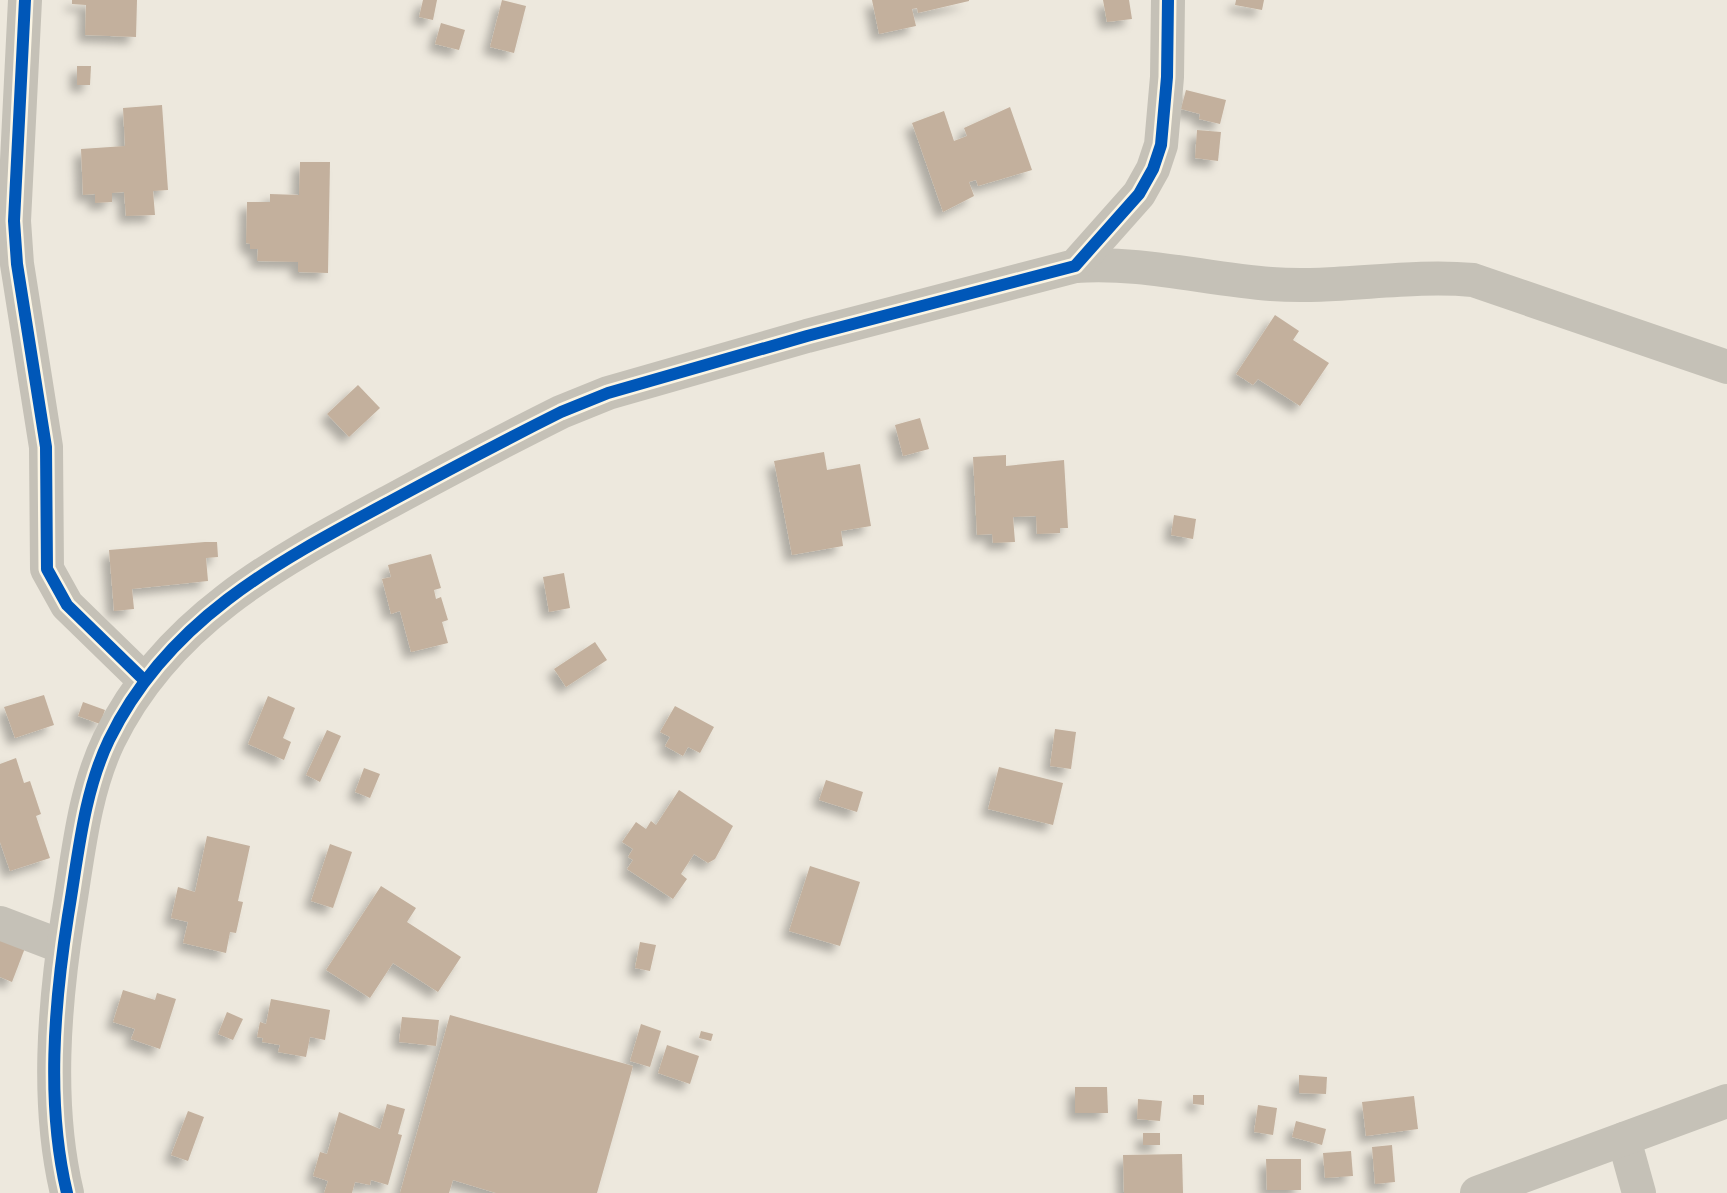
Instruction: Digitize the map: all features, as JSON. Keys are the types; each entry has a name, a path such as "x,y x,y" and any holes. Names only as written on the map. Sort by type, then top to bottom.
{"street":[{"path":"25,0 14,221 17,264 46,447 47,569 67,605 143,679"},
{"path":"1075,266 1139,194 1153,169 1161,145 1167,77 1168,0"},
{"path":"67,1193 58,1133 55,1073 63,947 93,785 108,742 143,679 209,613 284,558 561,412 608,393 807,336 1075,266 1111,263 1271,284 1372,284 1440,277 1473,280 1727,367"},
{"path":"0,923 63,947"},
{"path":"1477,1193 1727,1101"},
{"path":"1624,1139 1639,1193"}],"building":[{"path":"72,0 137,0 136,37 85,35 86,5 72,4"},
{"path":"423,0 437,0 433,20 419,17"},
{"path":"502,0 526,6 514,53 490,47"},
{"path":"872,0 969,1 918,13 917,8 912,9 916,26 879,34"},
{"path":"1103,0 1129,0 1132,19 1107,22"},
{"path":"1236,0 1264,0 1262,10 1235,5"},
{"path":"441,23 465,30 459,50 435,44"},
{"path":"77,66 91,66 90,85 77,85"},
{"path":"1186,90 1226,100 1220,124 1199,119 1200,114 1181,109"},
{"path":"162,105 168,190 153,191 155,215 126,216 124,192 112,193 112,202 95,203 95,194 83,195 81,149 125,146 123,108"},
{"path":"1010,107 1032,170 978,186 976,180 969,182 974,196 943,212 912,123 944,111 954,141 967,136 964,128"},
{"path":"1197,130 1221,132 1218,161 1195,158"},
{"path":"300,162 330,162 328,273 298,272 298,262 257,261 258,249 250,249 250,244 246,243 247,202 270,202 270,194 299,195"},
{"path":"1275,315 1299,331 1293,340 1329,363 1300,406 1258,379 1253,385 1236,374"},
{"path":"358,385 380,408 349,437 327,414"},
{"path":"920,418 929,449 903,456 895,425"},
{"path":"824,452 827,470 860,464 871,526 841,531 843,546 792,555 774,461"},
{"path":"1006,455 1006,466 1064,460 1068,528 1060,528 1060,533 1037,534 1036,516 1013,517 1015,542 993,543 992,534 977,535 973,457"},
{"path":"1174,515 1196,519 1193,539 1171,535"},
{"path":"217,542 218,557 206,558 208,581 132,589 134,609 114,611 109,550"},
{"path":"431,554 441,588 434,590 436,599 441,597 448,620 442,622 448,643 411,652 400,611 391,614 382,579 391,577 388,565"},
{"path":"564,573 570,608 549,612 543,577"},
{"path":"595,642 607,660 566,687 554,669"},
{"path":"44,695 54,725 15,738 4,707"},
{"path":"268,696 295,708 283,738 291,742 284,760 248,744"},
{"path":"83,702 105,710 100,724 78,716"},
{"path":"675,706 714,727 700,753 688,747 683,756 665,746 670,737 660,732"},
{"path":"1055,729 1076,732 1071,769 1050,766"},
{"path":"327,730 341,736 320,782 306,775"},
{"path":"16,758 24,783 30,781 41,814 36,816 50,858 10,871 0,842 0,764"},
{"path":"999,767 1063,783 1053,825 988,809"},
{"path":"364,768 380,774 370,798 355,792"},
{"path":"826,780 863,792 857,812 819,800"},
{"path":"679,790 733,826 715,859 708,863 694,854 681,874 687,879 673,899 627,869 633,860 628,857 633,849 622,842 636,822 646,829 651,821 656,825"},
{"path":"207,836 250,846 238,901 243,902 236,933 230,932 226,953 183,943 188,922 171,918 178,887 195,892"},
{"path":"330,844 352,852 333,908 311,901"},
{"path":"810,866 860,882 840,946 789,931"},
{"path":"381,886 416,908 407,922 461,957 438,992 393,963 370,998 326,970"},
{"path":"0,938 25,948 12,982 0,977"},
{"path":"640,942 656,945 650,971 635,968"},
{"path":"123,990 155,1000 157,993 176,999 160,1049 131,1039 135,1029 113,1022"},
{"path":"271,999 330,1010 325,1040 310,1037 306,1057 278,1052 280,1045 262,1042 263,1038 257,1037 260,1022 266,1024"},
{"path":"227,1012 243,1019 233,1040 218,1034"},
{"path":"450,1015 633,1066 597,1193 496,1193 453,1180 449,1193 400,1193"},
{"path":"402,1017 439,1020 436,1046 399,1042"},
{"path":"641,1024 661,1031 650,1067 630,1061"},
{"path":"701,1031 713,1034 711,1041 699,1038"},
{"path":"667,1045 699,1056 690,1084 658,1073"},
{"path":"1299,1075 1327,1077 1326,1094 1299,1093"},
{"path":"1075,1087 1107,1087 1108,1113 1075,1113"},
{"path":"1193,1095 1204,1095 1204,1105 1193,1104"},
{"path":"1414,1096 1418,1129 1366,1136 1362,1102"},
{"path":"1138,1099 1162,1101 1160,1121 1137,1119"},
{"path":"387,1104 405,1109 398,1134 402,1135 388,1185 371,1180 370,1185 355,1182 352,1193 324,1193 328,1181 313,1176 320,1152 327,1154 339,1112 380,1129"},
{"path":"1258,1105 1277,1108 1273,1135 1254,1132"},
{"path":"188,1111 204,1117 188,1161 171,1155"},
{"path":"1296,1121 1326,1129 1322,1145 1292,1137"},
{"path":"1143,1133 1160,1133 1160,1145 1143,1145"},
{"path":"1392,1145 1395,1182 1375,1184 1372,1147"},
{"path":"1351,1151 1353,1176 1325,1178 1323,1153"},
{"path":"1182,1154 1183,1193 1124,1193 1123,1155"},
{"path":"1266,1159 1301,1159 1301,1190 1267,1190"}],"cycle path":[{"path":"25,0 14,221 17,264 46,447 47,569 67,605 143,679"},
{"path":"67,1193 56,1125 54,1055 63,950 82,826 93,782 109,740 133,698 161,661 229,598 266,572 347,525 561,412 608,393 807,336 1075,266 1139,194 1153,169 1161,145 1167,77 1168,0"}]}
